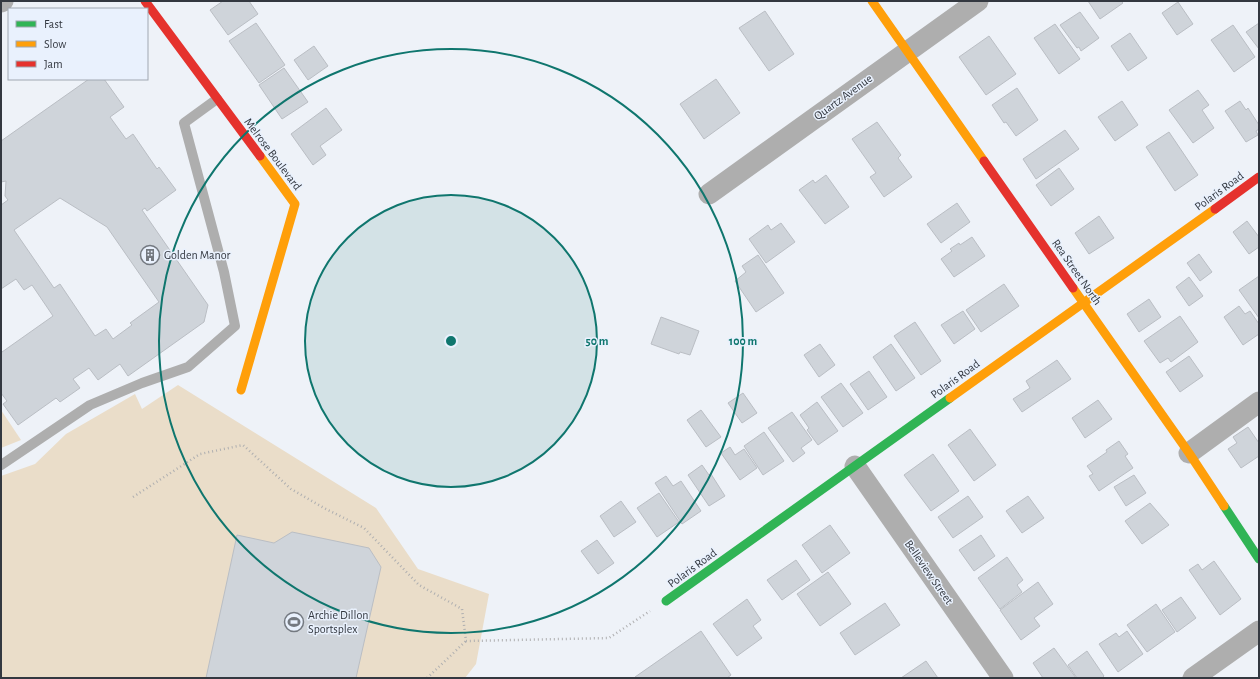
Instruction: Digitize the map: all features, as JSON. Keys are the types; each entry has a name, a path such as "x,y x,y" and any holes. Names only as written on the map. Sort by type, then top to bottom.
{"street":[{"name":"Melrose Boulevard","path":"145,1 295,204 241,390"},
{"name":"Rea Street North","path":"872,1 1189,453 1259,559"},
{"name":"Quartz Avenue","path":"709,194 978,1"},
{"name":"Polaris Road","path":"666,601 1259,177"},
{"path":"1189,453 1259,402"},
{"name":"Belleview Street","path":"855,466 1003,678"},
{"path":"1193,678 1259,631"}],"lane":[{"path":"1,465 90,406 142,383 188,367 235,326 224,272 184,123 217,99"}],"path":[{"path":"133,497 200,454 243,445 291,489 324,508 364,528 419,585 462,608 466,641"},
{"path":"427,678 466,641 609,638 666,601"}],"shaded area":[{"path":"178,385 376,508 418,569 489,594 476,664 465,678 1,678 1,476 35,464 66,434 135,394 142,409"},
{"path":"1,410 21,440 1,448"}],"building":[{"path":"223,1 249,1 258,14 228,35 210,10"},
{"path":"1088,1 1121,1 1123,3 1100,19"},
{"path":"1178,2 1193,24 1177,35 1162,13"},
{"path":"765,11 794,54 769,71 739,28"},
{"path":"1080,12 1099,38 1081,51 1079,47 1077,48 1060,25"},
{"path":"256,23 285,65 259,83 229,41"},
{"path":"1259,23 1259,49 1246,32"},
{"path":"1055,24 1080,59 1059,74 1034,38"},
{"path":"1233,25 1255,57 1234,72 1211,40"},
{"path":"1130,33 1147,58 1128,71 1111,46"},
{"path":"989,36 1016,74 986,95 959,57"},
{"path":"314,46 328,66 308,80 294,60"},
{"path":"284,68 308,102 282,119 259,85"},
{"path":"716,79 740,113 704,139 680,104"},
{"name":"Golden Manor","path":"88,80 105,80 124,107 110,117 126,139 133,134 157,169 159,167 176,190 147,211 145,208 142,210 208,305 204,322 128,376 120,364 98,380 89,368 73,379 80,388 60,402 56,398 18,425 3,404 7,401 1,393 1,350 2,352 53,316 32,285 24,290 16,279 1,289 1,205 8,200 5,196 6,181 1,182 1,141","holes":["60,198 107,227 159,302 130,323 132,325 113,339 106,329 95,336 60,284 54,288 14,230"]},
{"path":"1017,88 1038,120 1016,136 1006,122 1004,123 992,105"},
{"path":"1198,90 1209,105 1202,110 1214,128 1193,143 1169,110"},
{"path":"1122,101 1138,125 1115,141 1098,117"},
{"path":"1240,101 1246,110 1248,108 1259,125 1259,129 1256,131 1258,135 1246,142 1225,111"},
{"path":"326,108 342,130 320,146 326,155 313,165 291,134"},
{"path":"877,122 901,155 898,158 912,177 884,197 870,177 876,173 852,139"},
{"path":"1065,130 1079,149 1036,179 1023,159"},
{"path":"1169,132 1198,175 1175,191 1146,147"},
{"path":"1059,168 1074,189 1051,206 1036,185"},
{"path":"826,175 849,207 825,224 799,190 813,180 815,183"},
{"path":"957,203 970,222 941,243 927,224"},
{"path":"1099,216 1114,238 1089,254 1075,233"},
{"path":"1247,221 1259,237 1259,247 1249,254 1233,232"},
{"path":"781,223 795,242 766,263 749,239 768,225 771,230"},
{"path":"972,237 985,256 954,277 941,259 952,251 950,249 959,243 960,245"},
{"path":"1199,254 1212,272 1200,281 1187,263"},
{"path":"758,255 784,293 756,312 735,281 746,272 742,266"},
{"path":"1259,276 1259,318 1239,290"},
{"path":"1189,277 1203,296 1189,306 1176,287"},
{"path":"1004,284 1019,306 981,332 966,310"},
{"path":"1149,299 1161,317 1139,332 1127,314"},
{"path":"1239,306 1245,314 1250,311 1259,324 1259,334 1243,345 1224,317"},
{"path":"963,311 975,329 954,344 941,325"},
{"path":"1180,316 1198,342 1171,362 1168,358 1160,363 1144,341"},
{"path":"661,317 699,331 690,355 680,352 679,354 651,344"},
{"path":"915,322 941,361 921,375 894,336"},
{"path":"820,344 835,365 819,377 804,355"},
{"path":"891,344 915,378 896,391 873,357"},
{"path":"1189,356 1203,376 1180,392 1166,372"},
{"path":"1057,360 1071,379 1022,412 1013,399 1030,388 1026,381"},
{"path":"869,371 887,397 868,410 850,384"},
{"path":"841,383 863,413 843,427 821,397"},
{"path":"743,393 757,413 742,423 728,403"},
{"path":"1098,400 1112,419 1085,438 1072,418"},
{"path":"817,402 838,431 818,445 807,430 809,428 800,415"},
{"path":"701,410 721,437 706,447 687,420"},
{"path":"792,412 812,440 801,448 805,453 793,462 768,428"},
{"path":"1248,427 1259,443 1259,456 1241,468 1228,449 1237,443 1233,437"},
{"path":"970,429 996,465 974,481 948,445"},
{"path":"764,432 784,461 763,475 744,446"},
{"path":"1119,441 1128,454 1125,456 1133,468 1099,491 1089,476 1093,474 1087,466 1107,452 1106,450"},
{"path":"730,447 735,455 744,449 757,468 740,480 721,453"},
{"path":"933,454 959,491 931,511 904,475"},
{"path":"702,465 709,475 711,474 725,496 709,506 688,475"},
{"path":"1134,475 1146,493 1126,506 1114,487"},
{"path":"666,476 673,486 681,481 701,511 682,524 655,483"},
{"path":"659,493 679,522 657,537 637,508"},
{"path":"968,496 983,517 953,538 938,517"},
{"path":"1028,496 1044,518 1022,533 1006,511"},
{"path":"621,501 636,522 614,537 600,516"},
{"path":"1150,503 1169,525 1142,544 1125,521"},
{"path":"830,525 850,553 822,573 802,545"},
{"name":"Archie Dillon Sportsplex","path":"292,532 369,548 381,567 356,678 206,678 237,535 274,543"},
{"path":"981,535 995,556 974,571 959,550"},
{"path":"597,540 614,563 598,574 581,551"},
{"path":"1007,557 1023,580 1017,585 1022,592 1000,609 978,578"},
{"path":"796,560 810,580 782,600 767,580"},
{"path":"1214,561 1241,599 1220,615 1189,570 1198,564 1202,570"},
{"path":"828,572 851,604 820,626 797,594"},
{"path":"1038,582 1053,604 1034,618 1040,626 1021,640 1000,610"},
{"path":"1181,597 1196,618 1177,632 1162,610"},
{"path":"747,599 761,620 753,626 762,638 737,656 713,624"},
{"path":"885,603 900,625 855,655 840,633"},
{"path":"1156,604 1175,632 1147,652 1127,625"},
{"path":"701,631 731,675 727,678 635,678 635,677"},
{"path":"1127,631 1143,654 1118,672 1099,644 1116,633 1119,637"},
{"path":"1054,648 1076,678 1043,678 1033,663"},
{"path":"1087,651 1104,676 1102,678 1077,678 1068,665"},
{"path":"926,661 938,678 901,678"}],"traffic: fast":[{"path":"666,601 950,398"},
{"path":"1224,506 1259,559"}],"traffic: slow":[{"path":"872,1 984,161"},
{"path":"241,390 295,204 260,156"},
{"path":"950,398 1215,209"},
{"path":"1073,288 1189,453 1224,506"}],"traffic: jam":[{"path":"145,1 260,156"},
{"path":"984,161 1073,288"},
{"path":"1215,209 1259,177"}],"place":[{"name":"Golden Manor","path":"150,255"},
{"name":"Archie Dillon Sportsplex","path":"294,622"}]}
